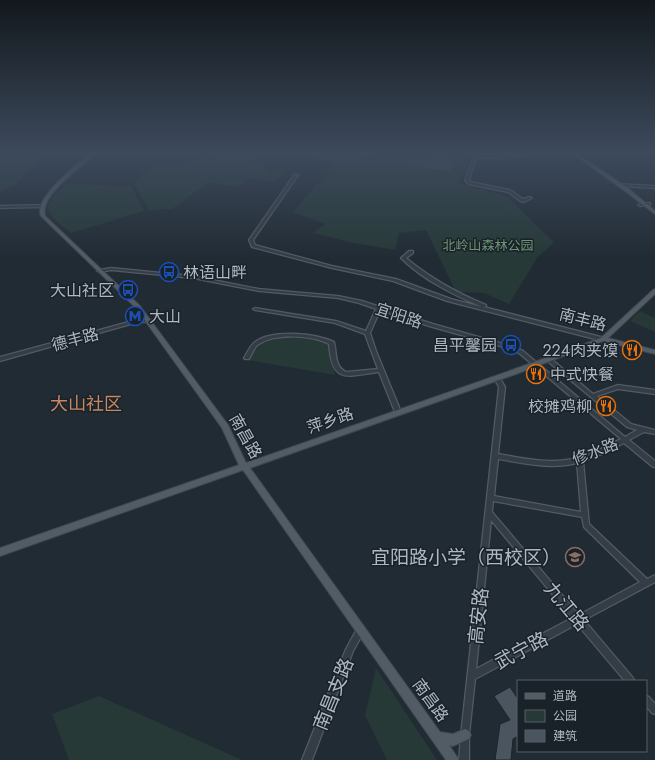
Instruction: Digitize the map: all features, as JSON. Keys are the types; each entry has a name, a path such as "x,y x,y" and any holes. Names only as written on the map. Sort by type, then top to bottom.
{"main road":[{"path":"42,206 50,193 56,187"},
{"path":"625,187 655,212"},
{"path":"626,187 634,192 645,204 655,209"},
{"name":"南昌路","path":"42,206 41,213 46,219 124,292 150,321 225,427 244,466 453,760"},
{"name":"萍乡路","path":"0,552 536,364 603,339 654,293"},
{"name":"南丰路","path":"603,339 655,352"},
{"path":"438,737 453,740 465,736"}],"street":[{"path":"288,187 251,240 253,246 332,267 394,280 449,300 504,314"},
{"path":"491,187 509,191 523,201 530,198"},
{"path":"636,187 655,188"},
{"path":"634,192 641,188"},
{"path":"0,207 42,206"},
{"path":"411,252 403,258 442,287 504,314"},
{"name":"宜阳路","path":"100,270 111,269 193,277 259,290 338,297 509,347 521,352 536,364 655,465"},
{"path":"379,308 367,333 380,370 398,412"},
{"path":"255,309 336,322 367,333"},
{"name":"南丰路","path":"504,314 603,339"},
{"name":"德丰路","path":"0,359 138,321 150,321"},
{"path":"247,358 253,346 264,339 280,336 313,337 327,339 332,343 335,367 339,372 345,374 380,370"},
{"path":"548,359 629,426 655,432"},
{"name":"高安路","path":"464,760 465,736 502,387 496,378"},
{"path":"592,396 618,387 655,392"},
{"name":"修水路","path":"495,456 540,463 562,464 580,460 625,440 644,429"},
{"path":"647,459 655,460"},
{"path":"580,460 586,525 646,583"},
{"path":"491,498 585,515"},
{"name":"九江路","path":"489,513 629,680"},
{"name":"武宁路","path":"472,676 655,578"},
{"name":"南昌支路","path":"307,760 350,649 361,630"},
{"path":"647,701 655,710"}],"green space":[{"path":"0,187 10,187 0,192"},
{"path":"62,187 132,187 144,211 71,233 56,221 47,209 52,197"},
{"name":"北岭山森林公园","path":"136,187 202,187 172,209 149,210"},
{"name":"北岭山森林公园","path":"314,187 474,187 506,196 554,242 537,258 509,304 484,293 456,292 426,230 399,233 395,250 354,243 313,233 325,224 293,212"},
{"path":"640,311 655,318 655,332 630,321"},
{"path":"280,338 312,339 324,341 330,344 335,375 247,360 261,344"},
{"path":"376,668 437,760 387,760 365,715"},
{"path":"99,696 240,760 69,760 52,714"}],"building":[{"path":"510,687 517,698 517,737 513,739 511,760 495,760 500,724 510,720 494,696"}],"place":[{"name":"林语山畔","path":"169,272"},
{"name":"大山社区","path":"128,290"},
{"name":"大山","path":"135,316"},
{"name":"昌平馨园","path":"511,345"},
{"name":"224肉夹馍","path":"632,350"},
{"name":"中式快餐","path":"536,374"},
{"name":"校摊鸡柳","path":"606,406"},
{"name":"宜阳路小学（西校区）","path":"575,557"}],"district":[{"name":"大山社区","path":"86,404"}]}
